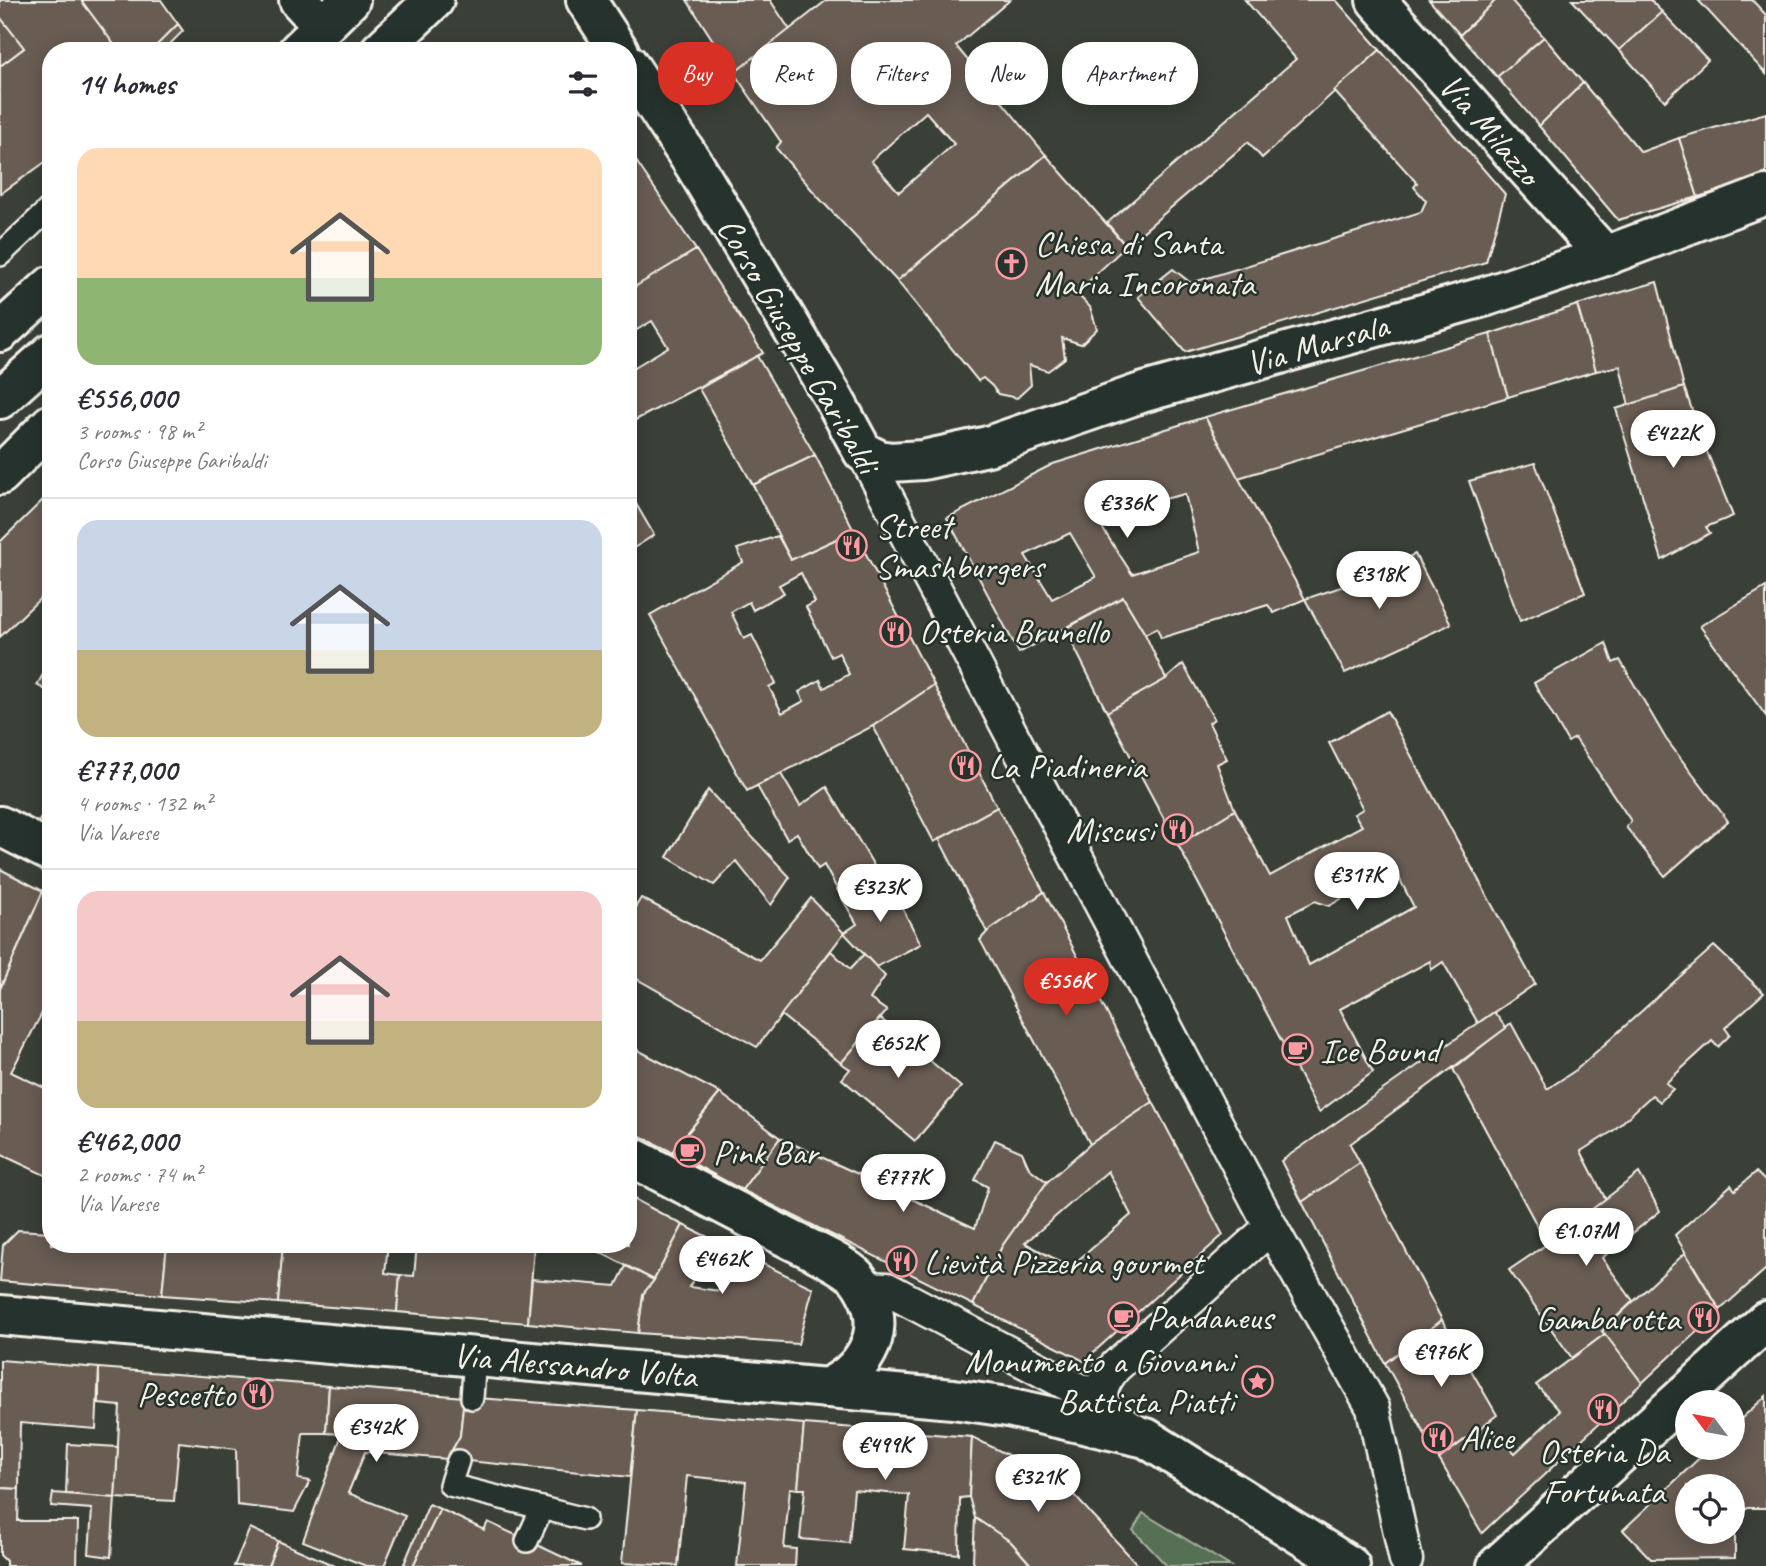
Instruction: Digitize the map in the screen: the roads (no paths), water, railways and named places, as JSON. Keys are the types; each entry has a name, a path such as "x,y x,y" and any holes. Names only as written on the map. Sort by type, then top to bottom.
{"street":[{"path":"307,26 350,0"},
{"path":"390,42 434,0"},
{"path":"586,0 613,42"},
{"name":"Via Milazzo","path":"1376,0 1605,256"},
{"name":"Corso Giuseppe Garibaldi","path":"637,78 702,177 833,397 1271,1227 1373,1408 1406,1560"},
{"name":"Via Marsala","path":"863,452 879,460 903,461 923,460 988,446 1141,393 1487,296 1605,256 1766,195"},
{"path":"0,332 42,294"},
{"path":"0,399 42,361"},
{"path":"0,475 42,433"},
{"path":"0,825 42,847"},
{"path":"637,1160 856,1277 864,1288 873,1314 872,1340 859,1366 849,1376 826,1388"},
{"path":"1146,1438 1109,1412 1101,1395 1102,1384 1115,1367 1271,1227"},
{"path":"864,1288 887,1289 1081,1391 1101,1395"},
{"name":"Via Alessandro Volta","path":"0,1315 953,1399 1008,1407 1146,1438 1350,1566"},
{"path":"1497,1566 1766,1321"}],"lane":[{"path":"0,255 42,215"},
{"path":"472,1398 475,1357"},
{"path":"458,1461 450,1485 585,1519"},
{"path":"527,1541 542,1508"}],"place":[{"name":"Chiesa di Santa Maria Incoronata","path":"1012,263"},
{"name":"Street Smashburgers","path":"852,546"},
{"name":"Osteria Brunello","path":"896,631"},
{"name":"La Piadineria","path":"965,766"},
{"name":"Miscusi","path":"1177,830"},
{"name":"Ice Bound","path":"1297,1050"},
{"name":"Pink Bar","path":"690,1152"},
{"name":"Lievità Pizzeria gourmet","path":"901,1262"},
{"name":"Pandaneus","path":"1124,1317"},
{"name":"Gambarotta","path":"1703,1318"},
{"name":"Monumento a Giovanni Battista Piatti","path":"1257,1381"},
{"name":"Pescetto","path":"258,1394"},
{"name":"Osteria Da Fortunata","path":"1604,1410"},
{"name":"Alice","path":"1437,1437"}]}
